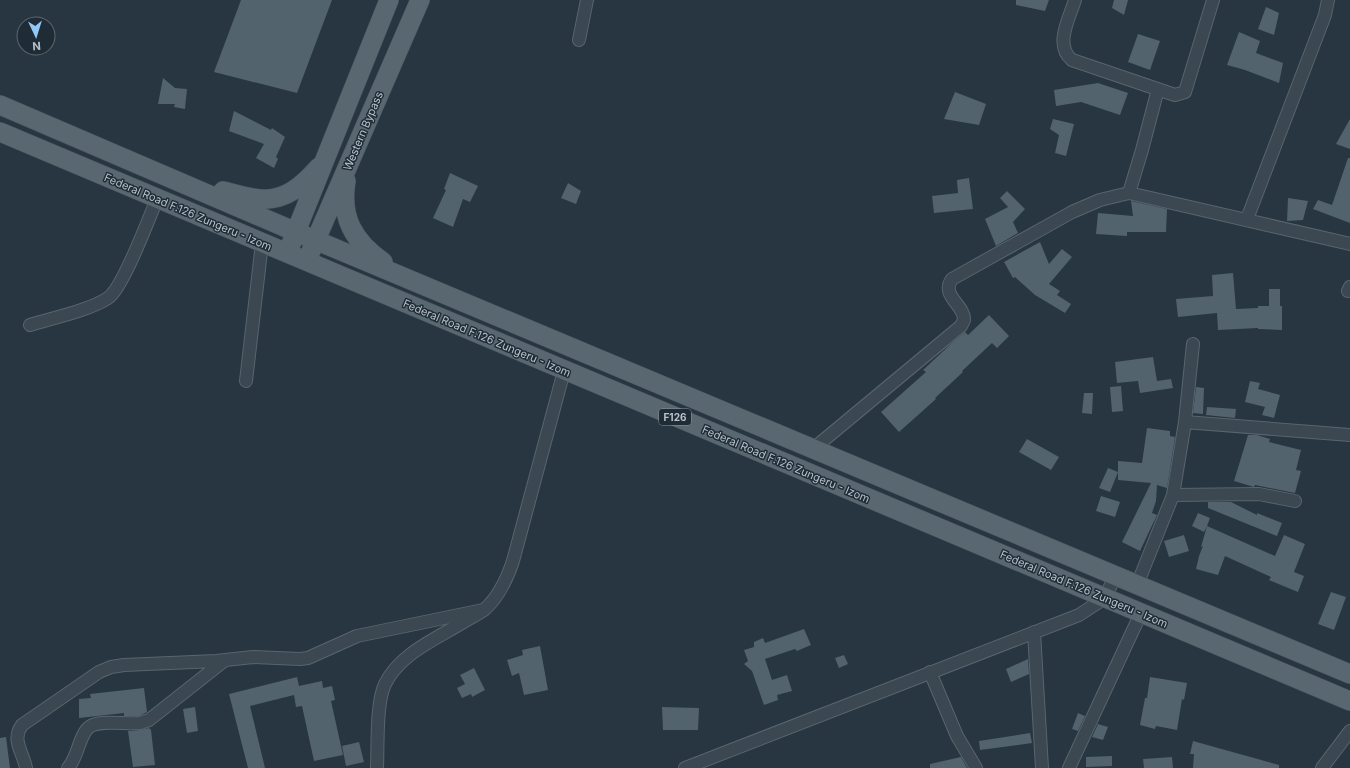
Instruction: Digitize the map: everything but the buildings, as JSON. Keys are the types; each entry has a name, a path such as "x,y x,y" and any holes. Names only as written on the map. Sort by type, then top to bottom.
{"main road":[{"name":"Western Bypass","path":"287,254 389,0"},
{"name":"Western Bypass","path":"306,262 420,0"},
{"name":"F126","path":"0,105 405,278 1350,674"},
{"name":"Federal Road F.126 Zungeru - Izom","path":"0,132 1350,701"},
{"path":"180,182 261,199 278,198 292,192 306,182 326,159"},
{"path":"348,166 343,196 345,210 350,226 360,242 373,255 405,278"}],"street":[{"path":"579,40 587,0"},
{"path":"1075,0 1063,39 1063,48 1066,55 1072,60 1175,95 1184,92 1213,0"},
{"path":"1247,219 1325,15 1328,0"},
{"path":"1129,193 1158,89"},
{"path":"813,449 961,326 964,320 963,314 949,293 949,283 952,279 1072,212 1100,200 1129,193 1350,244"},
{"path":"30,325 93,305 110,297 121,281 157,199"},
{"path":"246,381 262,243"},
{"path":"1137,585 1173,494 1185,422 1193,344"},
{"path":"378,768 380,702 385,685 394,669 406,657 483,610 497,596 506,580 513,561 564,371"},
{"path":"1185,422 1350,435"},
{"path":"1173,494 1259,494 1295,501"},
{"path":"685,768 1079,615 1105,598 1115,576"},
{"path":"26,768 17,736 18,730 22,725 99,672 111,667 225,660 253,656 300,659 308,658 356,636 483,610"},
{"path":"1069,768 1141,613"},
{"path":"1034,632 1042,768"},
{"path":"68,768 74,760 86,730 91,725 99,723 141,722 149,720 225,660"},
{"path":"930,672 957,736 976,768"},
{"path":"1322,768 1350,731"}]}
